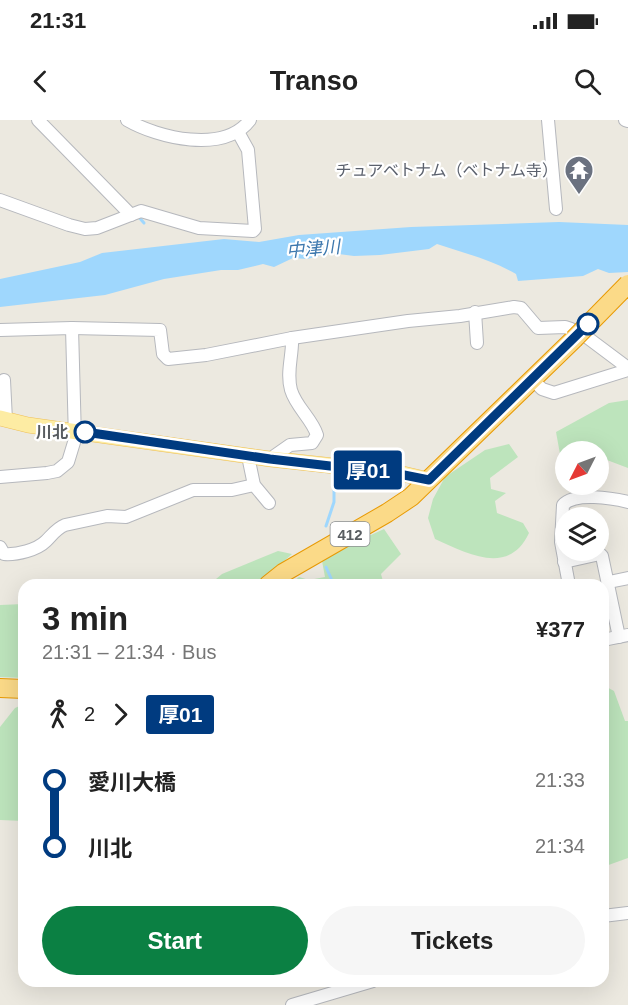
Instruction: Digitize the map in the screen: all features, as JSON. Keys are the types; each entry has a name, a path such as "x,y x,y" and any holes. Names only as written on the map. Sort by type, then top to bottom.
{"highway":[{"name":"412","path":"276,579 387,513 411,496 628,284"},
{"path":"0,688 18,689"}],"main road":[{"path":"3,419 248,456 399,474 429,480"}],"street":[{"path":"38,120 131,215"},
{"path":"127,120 158,135 211,139 238,132 250,120"},
{"path":"548,120 556,209"},
{"path":"0,200 84,229 97,228 141,211 199,228 255,229 248,150 238,132"},
{"path":"0,330 72,328 160,330 163,354 168,358 226,352 292,338 518,307 535,326 571,329 588,338 628,369"},
{"path":"475,312 477,343"},
{"path":"0,477 57,471 68,462 75,439 72,328"},
{"path":"270,459 290,445 312,443 317,435 291,391 289,363 292,338"},
{"path":"532,379 542,389 554,393 628,369"},
{"path":"3,419 4,380"},
{"path":"248,456 254,485 269,502"},
{"path":"0,548 4,554 14,555 44,544 61,526 107,516 126,518 194,490 232,490 254,485"},
{"path":"568,579 562,554 563,505 567,501 587,497 628,502"},
{"path":"564,562 600,554 608,579"},
{"path":"609,639 624,636 609,582 628,578"},
{"path":"609,915 628,913"},
{"path":"291,1005 353,987"}],"green space":[{"path":"628,400 628,468 609,461 609,441 558,441 556,432 609,403"},
{"path":"509,444 518,457 490,478 491,489 506,493 495,501 497,513 523,523 529,533 521,546 511,554 499,558 487,558 435,539 428,518 433,499 445,477 485,450"},
{"path":"384,529 401,554 381,574 382,579 314,579 325,577 322,561 327,555"},
{"path":"278,551 292,554 265,579 216,579 222,574"},
{"path":"18,604 18,678 0,677 0,605"},
{"path":"609,688 614,691 625,721 628,721 628,858 609,865"},
{"path":"18,707 18,821 0,820 0,727"}],"water":[{"name":"中津川","path":"559,222 628,225 628,272 609,273 598,269 583,276 518,281 516,274 497,265 437,244 429,249 380,255 354,256 331,253 307,259 293,258 274,267 263,264 238,270 221,270 164,279 105,295 0,307 0,279 80,262 102,253 224,239 259,242 299,235 411,227"}],"waterway":[{"path":"137,215 144,223"},
{"path":"326,526 334,502 334,477"},
{"path":"326,567 331,579"}],"bus line":[{"name":"厚01","path":"85,432 429,480 588,324"}],"place":[{"name":"チュアベトナム（ベトナム寺）","path":"579,196"},
{"name":"川北","path":"85,432"}]}
